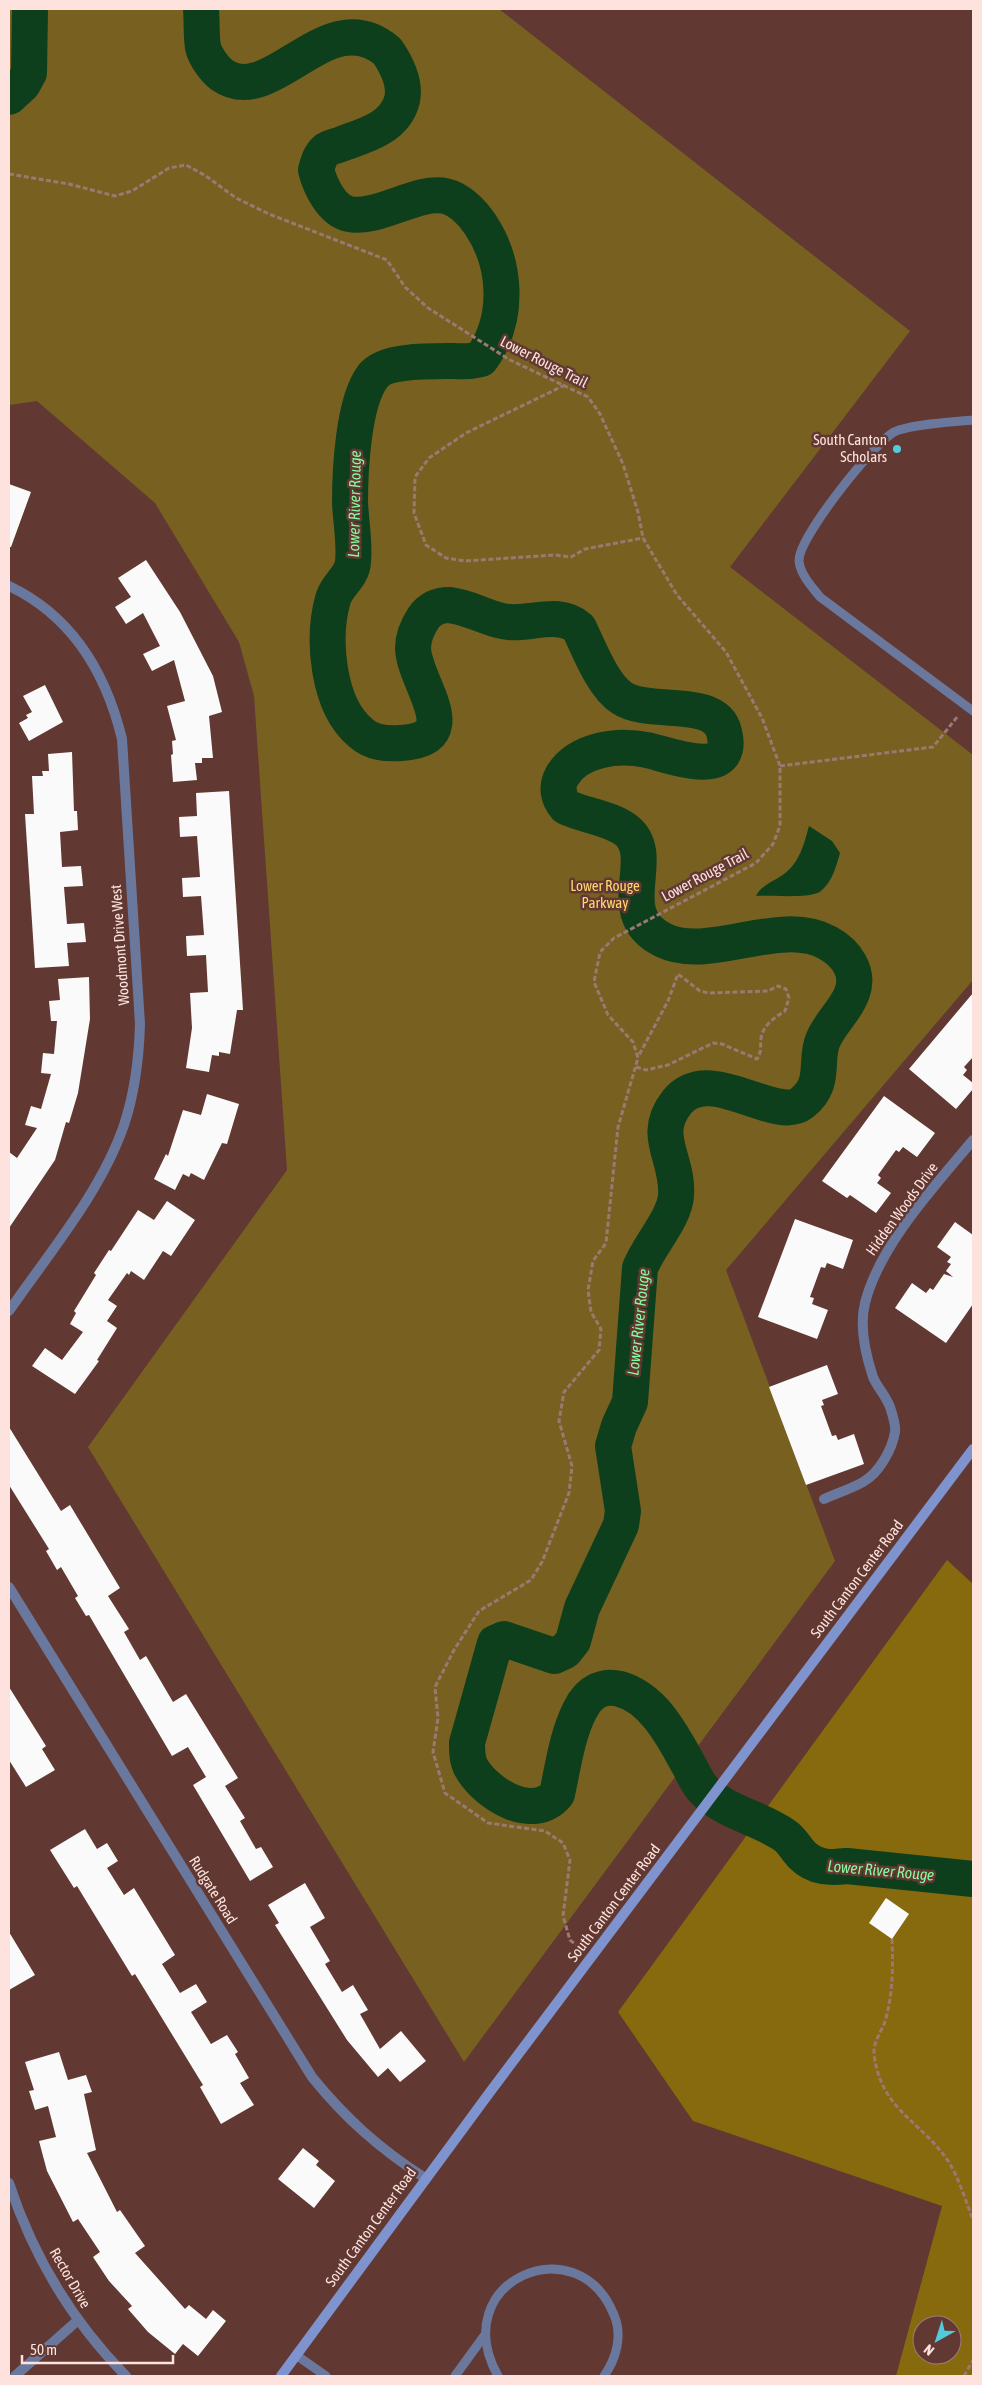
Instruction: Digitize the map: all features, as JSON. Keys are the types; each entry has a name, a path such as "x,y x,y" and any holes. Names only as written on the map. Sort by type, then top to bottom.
{"main road":[{"name":"South Canton Center Road","path":"281,2376 425,2178 744,1757 797,1683 973,1450"}],"street":[{"name":"Woodmont Drive West","path":"9,586 37,603 70,632 95,666 115,711 122,739 140,1024 137,1066 131,1100 112,1156 95,1186 9,1311"},
{"name":"Hidden Woods Drive","path":"824,1498 864,1482 879,1468 887,1453 895,1431 890,1406 874,1379 867,1357 862,1333 865,1304 872,1279 885,1254 937,1183 973,1140"},
{"name":"Rudgate Road","path":"9,1588 312,2077 338,2109 364,2135 425,2178"},
{"name":"Rector Drive","path":"9,2183 31,2241 52,2280 77,2321 126,2376"},
{"path":"15,2376 77,2321"}],"lane":[{"path":"970,708 820,597 805,578 799,561 804,542 861,462 876,446 894,432 973,420"},
{"path":"498,2376 488,2358 484,2336 487,2315 497,2296 513,2281 533,2271 554,2269 576,2273 594,2285 609,2301 617,2321 618,2344 612,2365 604,2376"},
{"path":"455,2376 484,2336"},
{"path":"296,2355 326,2376"}],"path":[{"name":"Lower Rouge Trail","path":"9,174 70,184 115,196 132,191 170,168 186,165 206,176 236,198 269,214 371,252 386,260 406,287 428,308 510,360 588,397 600,414 623,464 638,512 643,538 677,595 726,652 762,718 780,766 780,826 773,844 756,863 614,938 600,952 594,982 608,1015 633,1042 638,1058"},
{"path":"565,385 466,433 429,458 415,476 414,513 426,545 446,558 465,561 555,555 571,557 585,549 643,538"},
{"path":"780,766 932,747 970,708"},
{"path":"590,1958 570,1940 563,1916 570,1860 563,1843 545,1831 488,1824 445,1793 433,1752 438,1718 435,1686 454,1650 479,1611 531,1580 542,1562 569,1493 572,1466 559,1421 564,1392 599,1350 601,1329 591,1312 588,1290 593,1261 606,1243 618,1127 638,1058 668,1001 678,974 700,991 708,993 768,991 778,986 786,989 789,998 785,1011 775,1017 766,1027 761,1038 762,1052 758,1059 722,1044 713,1043 668,1065 646,1070 636,1067"},
{"path":"892,1939 892,1984 886,2020 876,2038 874,2051 877,2070 890,2100 931,2141 950,2164 973,2220"},
{"path":"964,2376 973,2360"}],"green space":[{"name":"Lower Rouge Parkway","path":"9,9 499,9 910,331 730,567 973,755 973,980 726,1270 835,1561 464,2062 88,1447 287,1170 254,696 239,642 155,503 37,401 9,405"}],"shaded area":[{"path":"809,826 832,841 840,853 828,883 821,891 809,895 756,896 761,889 784,874 794,864 801,852"},
{"path":"947,1560 973,1584 973,2376 896,2376 912,2317 912,2365 962,2365 962,2315 913,2315 942,2206 693,2121 618,2012"}],"building":[{"path":"9,484 31,492 11,547 9,547"},
{"path":"146,560 180,612 213,676 222,712 209,716 213,758 202,758 202,763 195,763 197,780 173,782 172,741 176,740 167,706 185,701 174,660 152,671 143,654 160,646 143,613 126,624 115,607 131,597 118,578"},
{"path":"45,685 63,722 29,741 19,723 28,718 26,715 32,712 23,696"},
{"path":"72,752 74,811 77,811 78,830 60,832 62,867 81,866 83,886 64,887 67,924 84,923 86,942 67,943 69,966 35,968 25,814 34,814 32,776 43,776 42,771 49,771 48,754"},
{"path":"229,791 243,1010 237,1010 230,1054 219,1052 219,1056 212,1055 209,1072 186,1068 192,1028 190,993 208,992 206,955 187,956 186,936 204,935 201,896 183,897 182,878 200,877 197,836 180,837 179,817 197,816 196,793"},
{"path":"89,977 90,1019 78,1093 69,1123 66,1122 55,1160 9,1228 9,1152 17,1158 37,1128 25,1125 31,1106 41,1109 51,1074 41,1073 43,1053 54,1054 57,1021 51,1021 49,1001 60,1000 58,979"},
{"path":"973,993 973,1057 964,1067 967,1070 963,1075 973,1083 973,1089 956,1109 909,1069"},
{"path":"207,1094 239,1104 227,1144 222,1143 204,1180 191,1173 189,1177 183,1174 175,1190 154,1179 166,1154 168,1156 183,1110 201,1115"},
{"path":"884,1096 935,1133 917,1157 903,1147 899,1152 896,1150 878,1175 881,1178 877,1183 891,1193 876,1213 850,1195 847,1198 822,1181"},
{"path":"167,1201 195,1220 171,1256 163,1251 144,1280 131,1271 129,1275 127,1273 108,1300 117,1306 107,1321 117,1328 97,1360 99,1361 75,1394 32,1366 45,1348 62,1360 83,1332 70,1324 76,1313 74,1311 96,1275 94,1273 109,1250 111,1251 138,1210 154,1220"},
{"path":"795,1219 853,1240 843,1269 827,1263 825,1268 821,1267 810,1297 814,1298 812,1304 828,1310 817,1339 758,1317"},
{"path":"955,1222 973,1235 973,1304 946,1343 895,1308 912,1283 926,1293 930,1288 933,1290 944,1274 953,1277 946,1271 951,1264 947,1262 951,1257 937,1247"},
{"path":"827,1365 838,1394 822,1400 824,1405 821,1406 832,1436 836,1435 838,1440 854,1434 864,1464 806,1485 769,1387"},
{"path":"9,1427 61,1511 70,1505 120,1588 108,1596 129,1629 124,1632 140,1660 146,1656 173,1702 186,1694 238,1778 225,1786 245,1818 240,1821 256,1849 261,1847 273,1867 250,1881 193,1785 206,1777 188,1747 172,1756 89,1615 86,1616 75,1598 78,1596 61,1567 57,1570 46,1551 49,1549 9,1485"},
{"path":"9,1687 46,1746 42,1749 55,1770 26,1787 9,1760"},
{"path":"85,1829 97,1849 107,1843 118,1861 107,1868 124,1895 134,1888 175,1955 162,1964 180,1993 196,1984 207,2002 191,2012 211,2044 227,2035 238,2052 235,2054 249,2078 240,2083 254,2105 221,2124 200,2087 203,2085 135,1974 132,1976 77,1886 74,1888 50,1850"},
{"path":"305,1883 325,1918 310,1927 330,1961 325,1964 342,1992 353,1985 368,2010 360,2014 380,2049 401,2031 426,2061 400,2082 388,2068 378,2077 347,2040 275,1925 279,1923 268,1905"},
{"path":"886,1898 909,1914 892,1939 869,1923"},
{"path":"9,1932 35,1975 9,1990"},
{"path":"59,2052 68,2080 86,2075 92,2092 84,2094 96,2150 87,2153 117,2212 120,2210 145,2246 135,2253 185,2309 189,2305 206,2319 213,2310 226,2321 198,2356 183,2344 175,2354 148,2332 128,2309 132,2306 109,2281 93,2257 100,2252 78,2219 73,2222 47,2171 39,2141 56,2137 48,2106 35,2110 29,2091 34,2090 25,2062"},
{"path":"303,2148 319,2161 316,2165 335,2181 314,2208 278,2179"}],"waterway":[{"name":"Lower River Rouge","path":"9,97 23,84 29,73 30,9"},
{"name":"Lower River Rouge","path":"201,9 204,51 222,75 241,82 260,79 322,45 343,38 365,39 387,51 397,67 403,87 402,100 398,109 393,117 379,129 324,152 316,170 323,189 337,208 349,214 360,215 434,195 445,196 455,200 469,211 480,224 496,256 500,274 502,292 497,327 481,359 404,363 391,366 380,370 373,376 361,402 354,437 351,473 350,503 353,562 350,572 333,599 328,632 328,651 334,689 350,721 365,736 385,743 401,743 421,739 431,732 435,721 416,662 413,644 424,617 435,608 445,605 456,606 502,621 522,622 552,619 571,622 579,628 592,656 609,685 622,698 633,703 648,706 695,710 708,714 718,721 724,732 725,747 721,757 711,761 684,760 636,748 612,748 588,754 578,760 569,767 560,780 559,792 561,800 566,807 604,819 619,826 626,830 635,841 639,855 637,885 639,915 647,929 663,940 681,946 723,944 788,934 809,936 835,947 846,958 853,971 854,985 852,993 823,1040 815,1088 802,1103 790,1107 776,1106 723,1090 706,1088 690,1091 677,1102 669,1114 666,1137 674,1170 676,1196 671,1214 640,1268 630,1402 619,1426 613,1446 623,1511 621,1525 582,1608 573,1641 565,1651 554,1656 504,1639 495,1643 467,1743 470,1766 488,1788 511,1802 536,1806 547,1802 557,1794 569,1740 580,1710 588,1698 598,1691 608,1688 619,1689 641,1699 659,1717 702,1788 731,1809 784,1835 802,1855 817,1865 829,1867 847,1866 973,1879"}],"place":[{"name":"South Canton Scholars","path":"897,449"}]}
